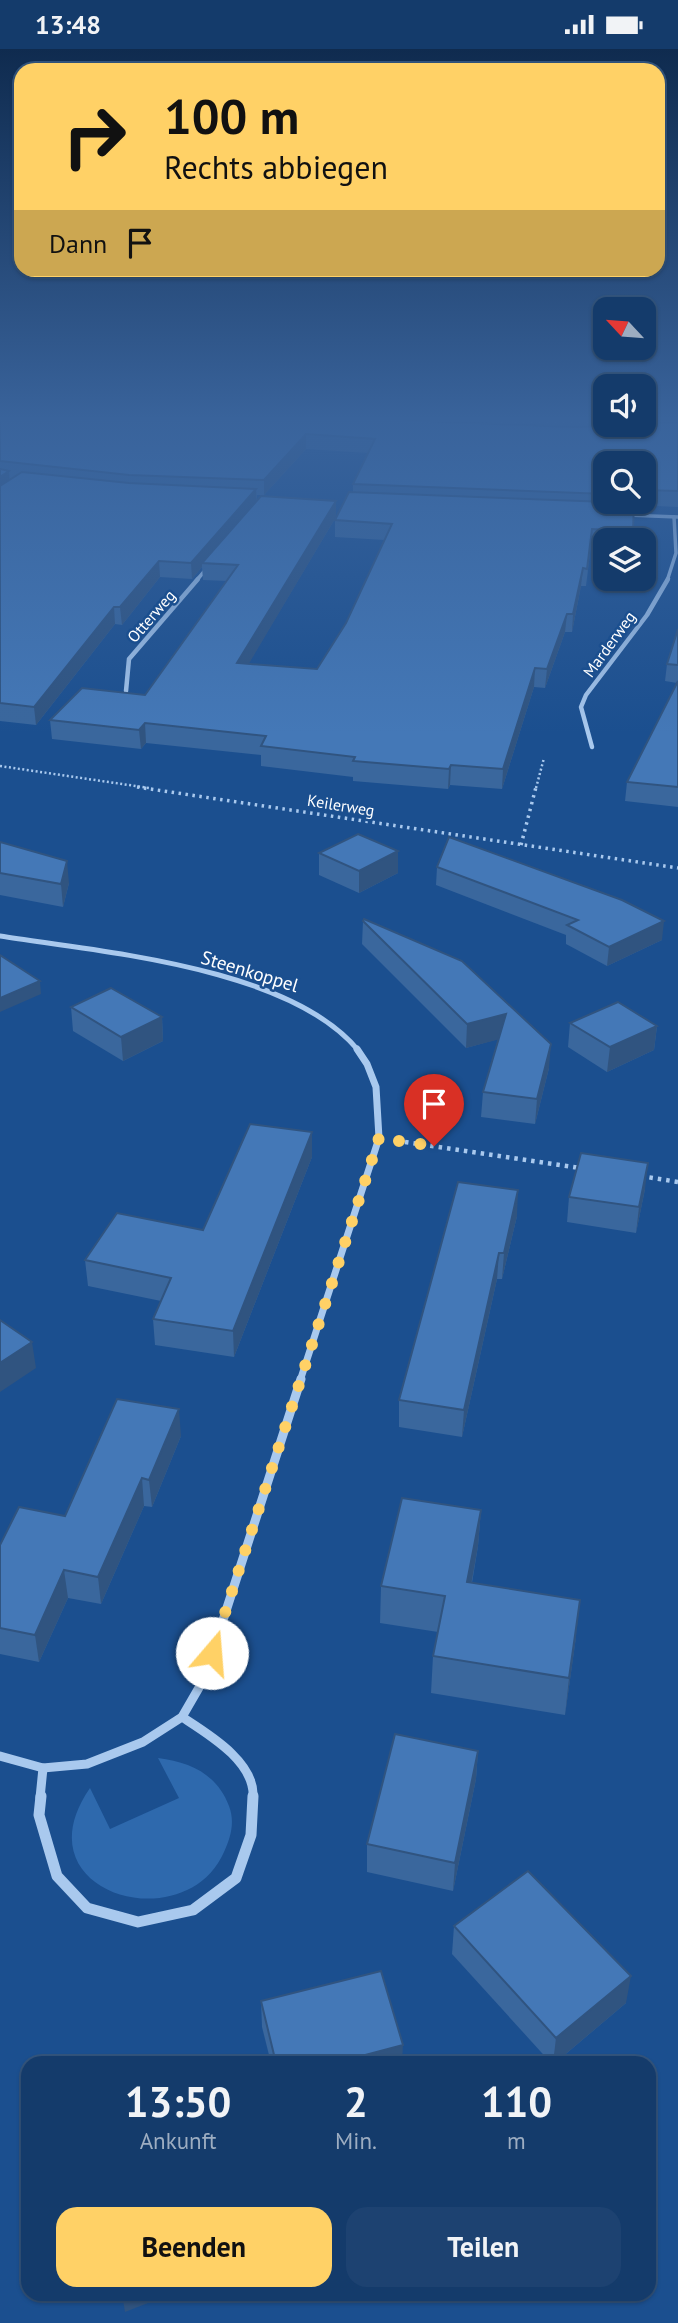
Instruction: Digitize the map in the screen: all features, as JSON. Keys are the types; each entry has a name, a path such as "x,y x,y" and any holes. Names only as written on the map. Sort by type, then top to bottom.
{"street":[{"name":"Marderweg","path":"592,747 581,707 586,695 654,602 672,569 677,540 676,521"},
{"name":"Otterweg","path":"126,691 129,659 211,564"},
{"name":"Steenkoppel","path":"0,936 222,977 273,993 328,1021 353,1044 363,1057 379,1094 379,1138 204,1679 182,1717 143,1742 87,1764 43,1768 0,1756"},
{"path":"43,1768 39,1815 57,1876 87,1909 138,1922 193,1910 236,1878 251,1835 254,1788 230,1749 182,1717"}],"path":[{"path":"521,845 544,758"},
{"name":"Keilerweg","path":"0,767 678,868"},
{"path":"379,1138 583,1168"},
{"path":"637,1176 678,1182"}],"shaded area":[{"path":"158,1758 201,1771 217,1786 231,1812 229,1841 204,1879 176,1894 145,1899 115,1893 90,1878 75,1855 73,1825 90,1788 110,1829 179,1798"}],"building":[{"path":"0,521 228,521 191,563 159,561 120,607 114,607 34,707 0,703"},
{"path":"239,521 324,521 237,663 317,669 346,623 392,524 351,521 633,521 633,528 592,529 587,569 583,568 573,614 567,614 547,669 535,668 503,769 451,765 449,769 353,761 355,757 261,746 266,736 145,723 139,730 50,720 82,688 145,695 238,565 202,563"},
{"path":"678,629 678,665 667,664"},
{"path":"678,681 678,787 627,782"},
{"path":"358,834 398,851 359,871 319,853"},
{"path":"449,837 622,900 664,921 609,947 567,925 578,920 437,867"},
{"path":"0,842 67,861 61,884 0,873"},
{"path":"364,919 462,961 551,1044 537,1099 483,1092 506,1014 467,1024 363,921"},
{"path":"0,955 40,981 0,998"},
{"path":"111,988 162,1017 121,1037 71,1007"},
{"path":"618,1002 657,1026 610,1047 570,1023"},
{"path":"250,1124 312,1132 233,1331 153,1319 171,1278 85,1260 117,1213 203,1230"},
{"path":"581,1153 648,1163 639,1207 569,1197"},
{"path":"458,1182 518,1190 504,1253 499,1253 464,1410 399,1400"},
{"path":"0,1320 32,1342 0,1363"},
{"path":"117,1399 179,1409 149,1480 142,1478 98,1577 64,1570 35,1635 0,1628 0,1545 19,1507 65,1516"},
{"path":"402,1498 481,1510 467,1582 580,1600 569,1678 433,1656 445,1596 381,1586"},
{"path":"395,1734 478,1751 455,1863 367,1844"},
{"path":"528,1871 631,1976 556,2038 454,1926"},
{"path":"381,1971 403,2045 361,2056 274,2056 261,2001"}],"route":[{"path":"212,1653 379,1138 434,1146"}]}
